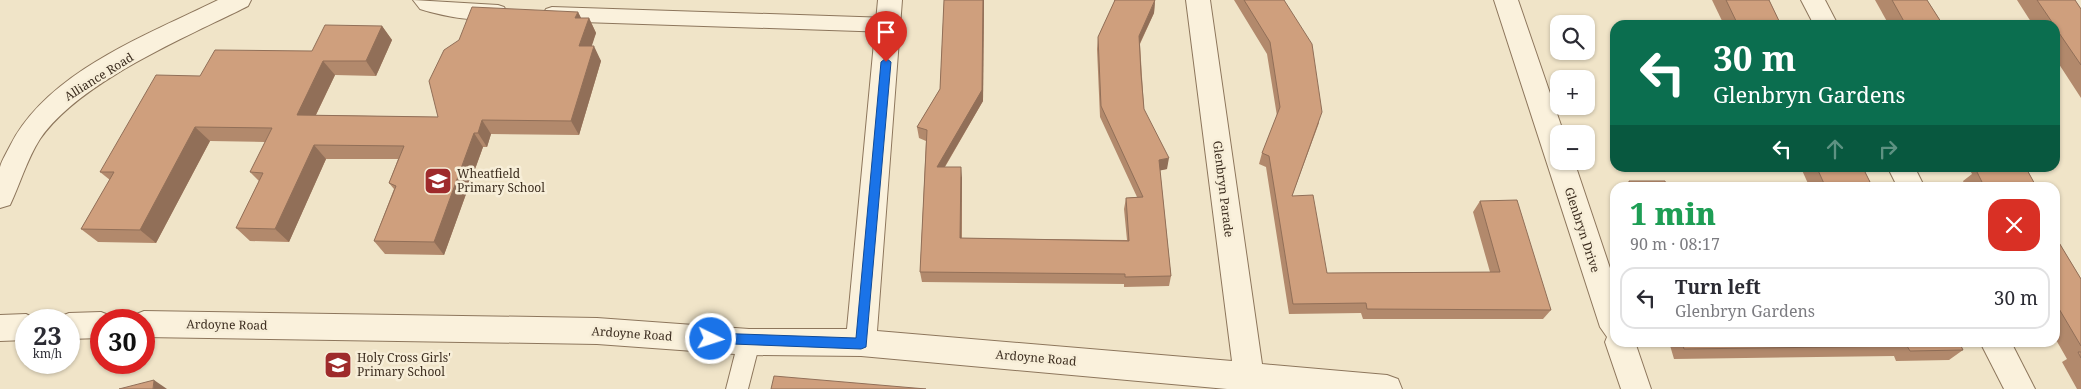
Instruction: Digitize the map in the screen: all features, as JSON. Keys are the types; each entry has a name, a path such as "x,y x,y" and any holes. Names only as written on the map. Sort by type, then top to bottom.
{"street":[{"name":"Alliance Road","path":"0,197 32,131 54,106 111,67 239,0"},
{"name":"Glenbryn Parade","path":"1198,0 1249,377"},
{"name":"Glenbryn Drive","path":"1506,0 1550,133"},
{"path":"1812,0 1823,20"},
{"path":"861,343 890,12"},
{"name":"Glenbryn Drive","path":"1562,170 1610,313"},
{"name":"Ardoyne Road","path":"155,324 597,331 749,342 861,343 1205,381 1249,377 1387,389"},
{"path":"0,328 15,327"},
{"path":"1622,347 1636,389"},
{"path":"1998,347 2020,389"}],"lane":[{"path":"422,0 426,4 462,12 511,13"},
{"path":"531,14 890,12"},
{"path":"737,389 749,342"}],"building":[{"path":"944,0 983,0 982,90 937,167 961,167 960,238 1129,241 1126,198 1143,197 1101,106 1098,37 1115,0 1155,0 1139,36 1141,74 1144,109 1169,158 1159,160 1171,276 1125,277 1125,274 920,272 927,130 917,127 940,89"},
{"path":"1244,0 1284,0 1312,44 1322,112 1292,196 1313,195 1327,273 1500,272 1480,201 1517,200 1551,310 1367,309 1366,303 1293,304 1269,156 1262,153 1280,107 1270,42"},
{"path":"1726,0 1769,0 1779,20 1736,20"},
{"path":"1892,0 1927,0 1940,20 1903,20"},
{"path":"2037,0 2075,0 2081,9 2081,65 2060,34 2060,20 2051,20"},
{"path":"472,7 578,12 575,18 589,18 579,46 594,46 571,121 482,120 478,133 474,133 434,242 374,241 396,186 389,183 404,146 314,145 275,229 236,228 263,173 250,172 272,128 195,127 140,230 81,229 114,172 100,172 156,75 200,76 215,50 312,51 325,25 382,26 366,61 323,61 297,115 438,117 429,81 444,50 459,40"},
{"path":"1819,172 1865,172 1870,182 1823,182"},
{"path":"1977,172 2028,172 2034,182 1982,182"},
{"path":"1629,181 1665,182 1629,182"},
{"path":"2060,244 2081,279 2081,346 2060,310"},
{"path":"1683,347 1833,347 1684,349"},
{"path":"1908,347 1962,347 1963,350 1910,351"},
{"path":"774,376 926,389 771,389"},
{"path":"154,380 153,389 119,389"}],"place":[{"name":"Wheatfield Primary School","path":"438,181"},
{"name":"Holy Cross Girls' Primary School","path":"338,365"}],"route":[{"path":"711,339 749,342 861,343 886,62"}]}
